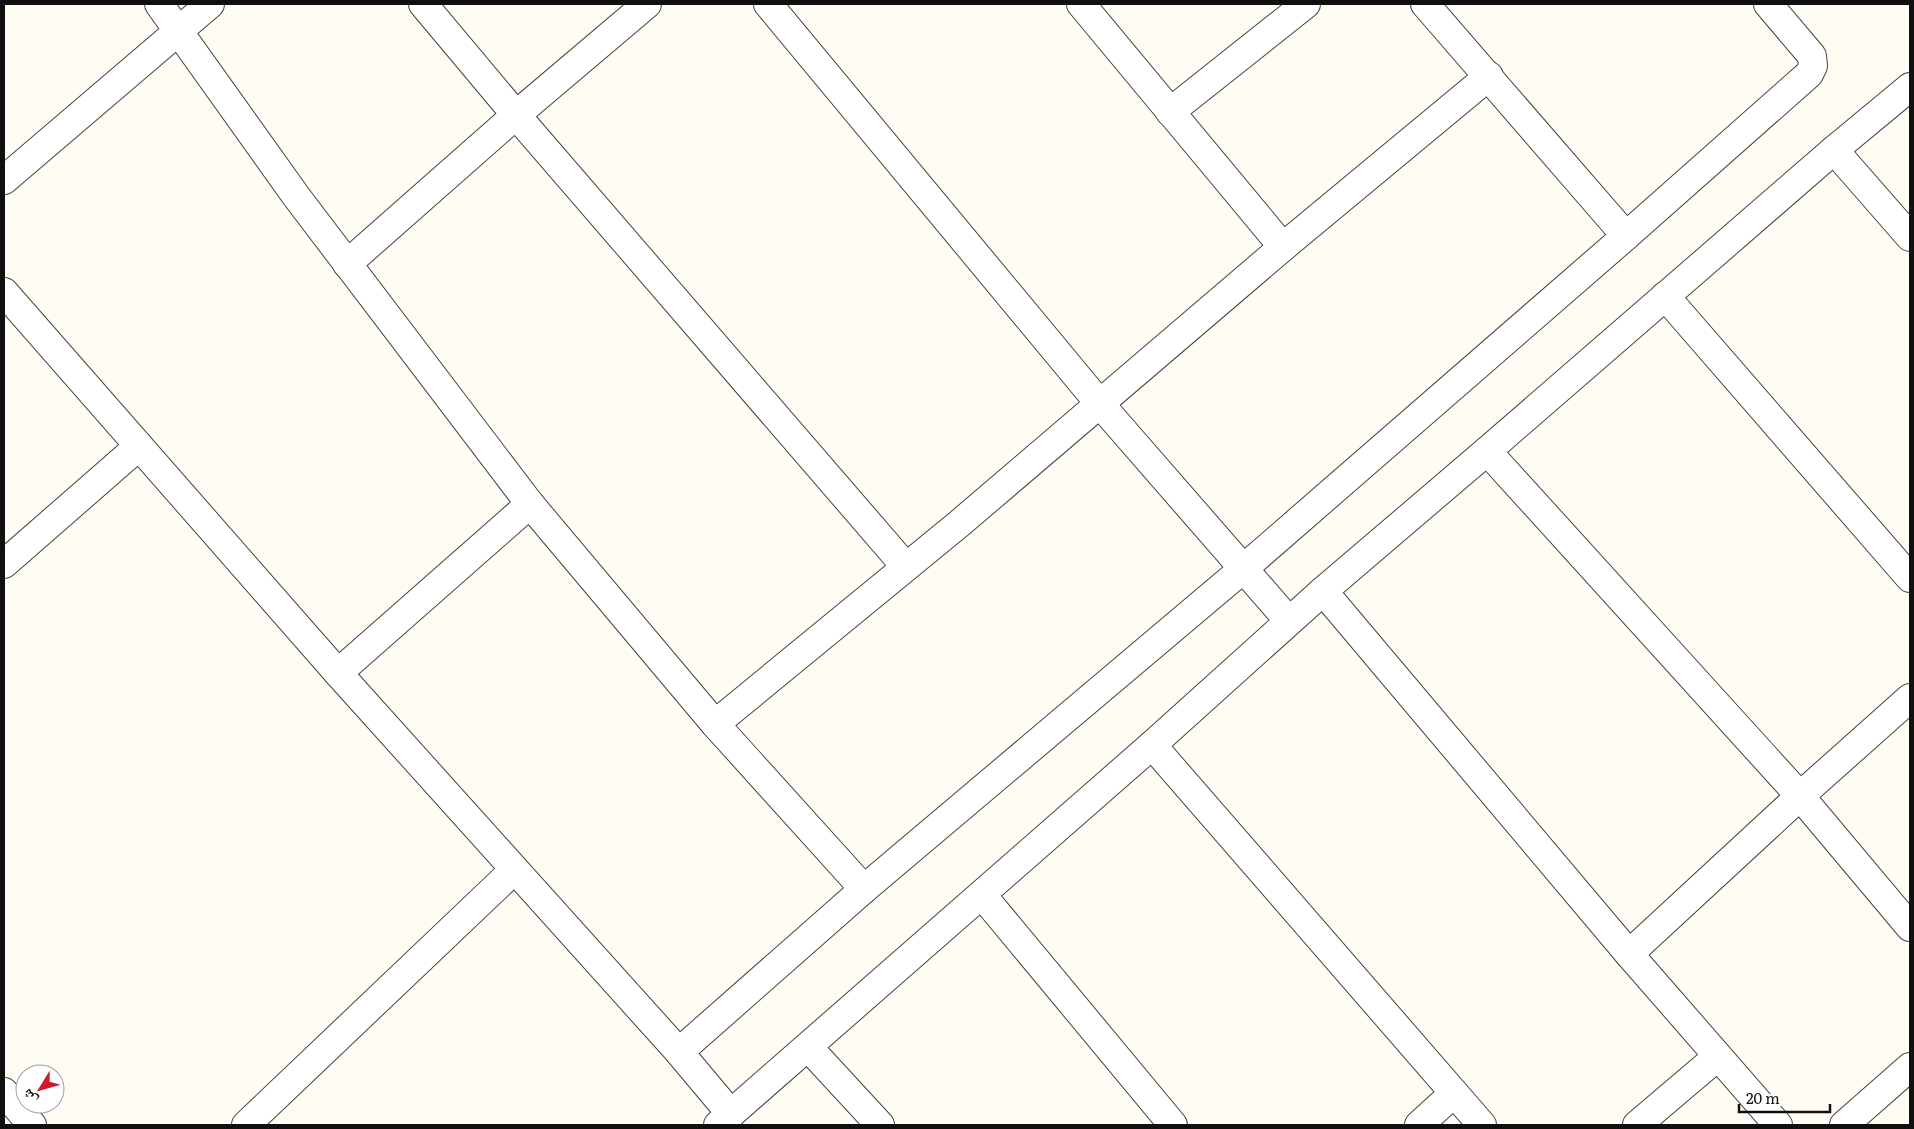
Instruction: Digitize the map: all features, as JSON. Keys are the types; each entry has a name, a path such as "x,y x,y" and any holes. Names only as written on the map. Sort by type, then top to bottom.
{"street":[{"path":"159,4 346,264 530,504 715,724 864,889"},
{"path":"4,180 178,29 210,4"},
{"path":"423,4 516,115 906,567"},
{"path":"346,264 516,115 647,4"},
{"path":"768,4 1100,404 1289,621"},
{"path":"1081,4 1283,247"},
{"path":"1170,112 1306,4"},
{"path":"1426,4 1626,236"},
{"path":"679,1052 864,889 1243,569 1809,74 1813,66 1812,56 1768,4"},
{"path":"715,724 906,567 1283,247 1489,76"},
{"path":"4,292 338,673 679,1052 725,1120 982,896 1323,591 1834,150 1910,87"},
{"path":"1834,150 1910,237"},
{"path":"1665,296 1910,578"},
{"path":"4,564 138,446"},
{"path":"1487,451 1800,796 1910,927"},
{"path":"338,673 530,504"},
{"path":"1323,591 1629,954 1778,1125"},
{"path":"1629,954 1800,796 1910,698"},
{"path":"1152,745 1482,1125"},
{"path":"246,1125 514,870"},
{"path":"982,896 1173,1125"},
{"path":"808,1047 880,1125"},
{"path":"1637,1125 1717,1057"},
{"path":"1844,1125 1910,1068"},
{"path":"4,1092 32,1125"},
{"path":"1419,1125 1454,1093"}]}
